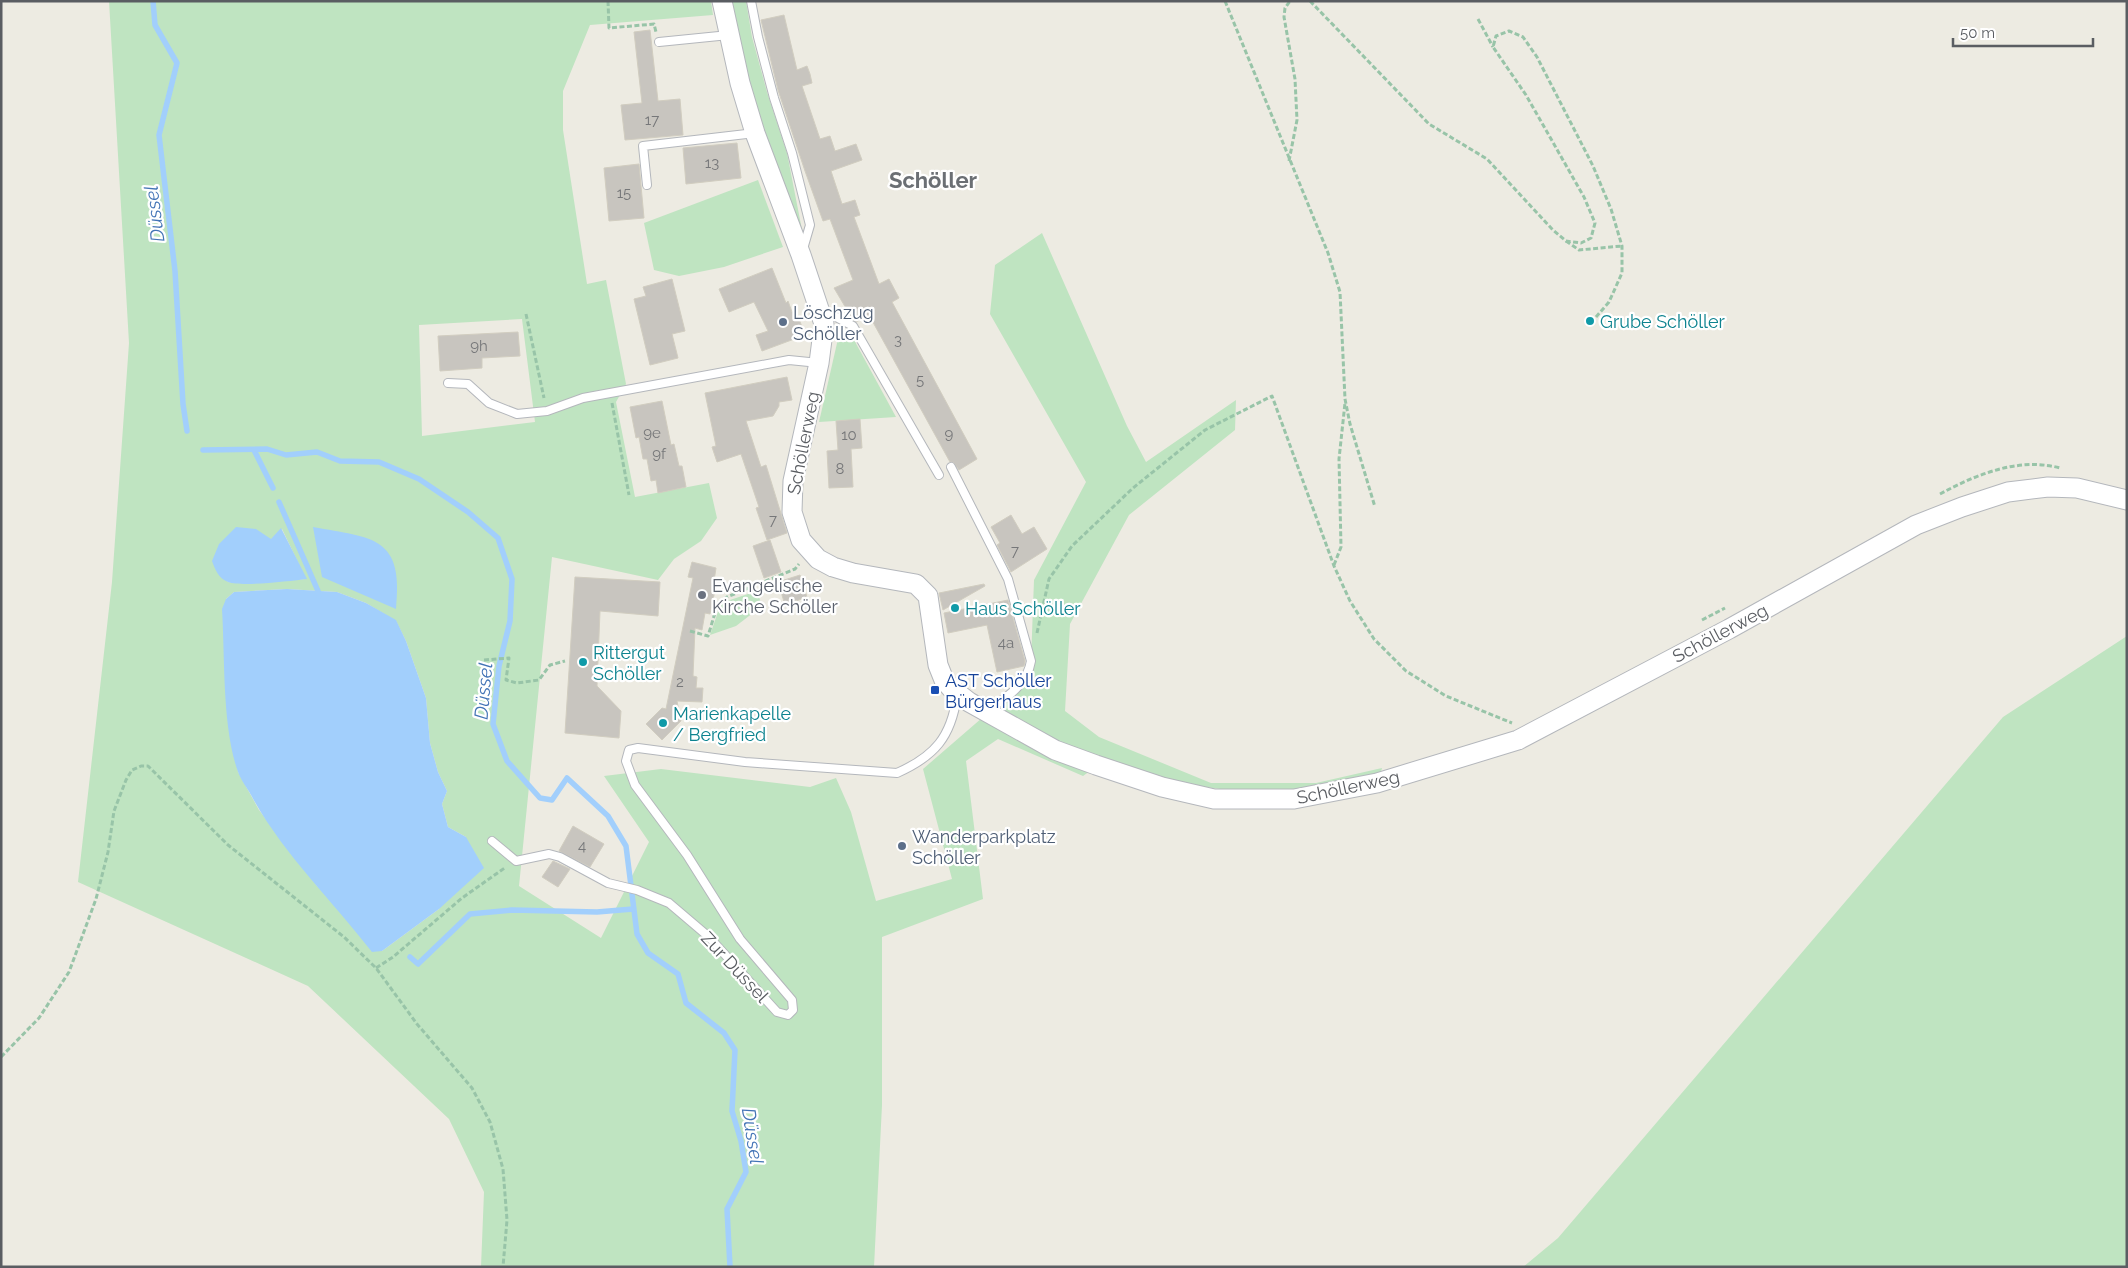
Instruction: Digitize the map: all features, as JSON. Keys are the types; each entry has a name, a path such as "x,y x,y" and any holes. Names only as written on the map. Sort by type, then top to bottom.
{"street":[{"name":"Schöllerweg","path":"722,1 740,84 755,133 820,308 824,329 819,362 793,481 791,500 798,532 810,552 825,564 844,571 904,580 921,587 930,602 941,672 951,688 986,712 1055,750 1162,787 1214,799 1294,799 1386,781 1518,740 1711,638 1916,525 1962,507 2008,492 2048,487 2077,488 2127,500"}],"lane":[{"path":"751,1 762,54 792,154 810,225 801,255"},
{"path":"659,42 728,34"},
{"path":"646,185 643,146 755,133"},
{"path":"820,308 853,326 939,475"},
{"path":"448,383 468,384 490,403 517,414 547,411 583,398 789,360 819,362"},
{"path":"951,467 1008,579 1031,661 1029,672 1023,682 986,712"},
{"name":"Zur Düssel","path":"516,861 549,854 560,857 608,883 626,886 669,903 709,937 776,1012 782,1015 790,1014 793,1010 792,1000 740,939 687,855 635,785 626,761 629,750 638,748 775,765 898,773 920,763 938,747 954,716 958,694"},
{"path":"492,841 516,861"}],"path":[{"path":"608,1 609,28 654,24 659,42"},
{"path":"1225,1 1289,162 1328,253 1340,292 1345,399 1339,458 1341,547 1334,566"},
{"path":"1289,162 1297,120 1295,78 1284,17 1285,8 1290,1"},
{"path":"1310,1 1429,124 1487,159 1552,230 1566,241 1579,250 1622,246"},
{"path":"1478,19 1493,47 1548,133 1584,197 1595,223 1591,238 1581,242 1566,241"},
{"path":"1493,47 1496,36 1509,31 1523,37 1536,57 1593,166 1610,209 1622,246 1622,273 1609,302 1596,317"},
{"path":"526,314 547,411"},
{"path":"610,393 629,495"},
{"path":"1031,661 1049,579 1072,546 1133,488 1206,430 1272,396 1334,566 1350,601 1374,639 1406,671 1446,696 1511,721 1518,740"},
{"path":"1345,399 1350,424 1376,506"},
{"path":"690,631 708,636 718,603 726,597 795,569 810,552"},
{"path":"484,660 509,658 506,680 517,683 539,680 550,665 565,661"},
{"path":"1,1057 39,1018 69,972 96,899 108,852 114,811 132,770 141,766 148,766 186,806 228,844 344,937 376,968 417,1024 472,1088 490,1122 503,1169 507,1220 503,1267"},
{"path":"376,968 393,957 462,898 516,861"}],"green space":[{"path":"109,1 711,1 713,15 590,25 563,91 563,130 587,284 606,280 626,384 616,402 635,497 709,483 717,518 701,541 674,559 658,580 552,557 519,886 601,938 649,842 604,776 661,769 810,787 836,778 851,812 876,901 952,879 923,769 1012,692 1031,661 1034,580 1086,482 990,314 995,265 1042,233 1127,426 1146,462 1236,400 1235,430 1129,515 1070,624 1065,711 1099,737 1211,783 1316,783 1382,768 1380,776 1318,791 1249,793 1090,771 1083,776 998,739 966,761 983,899 882,937 882,1105 874,1267 481,1267 484,1192 449,1119 308,986 78,882 112,582 129,343","holes":["522,319 535,422 422,436 419,325","282,529 306,579 242,583 227,582","287,589 337,592 366,603 396,621 406,641 426,698 430,743 438,772 447,791 442,804 448,827 466,837 439,909 382,951 317,886 259,810 238,772 226,599 234,592"]},
{"path":"729,1 746,1 752,37 767,92 787,153 803,235 747,83"},
{"path":"758,180 783,247 724,267 679,276 654,270 644,223"},
{"path":"844,329 853,338 896,417 819,422 840,330"},
{"path":"757,591 762,606 736,626 710,635 721,603"},
{"path":"2127,636 2127,1267 1523,1267 1558,1238 2003,717"}],"water":[{"path":"236,527 256,529 271,539 281,528 307,579 255,584 228,582 222,578 217,573 212,561 219,544"},
{"path":"313,527 352,534 380,545 389,554 395,567 397,585 396,609 322,577"},
{"path":"287,589 337,592 366,603 396,620 406,641 426,698 430,743 438,772 447,791 442,804 448,827 466,837 484,868 439,909 382,951 372,952 293,857 264,817 241,778 233,754 225,692 222,609 226,599 234,592"}],"building":[{"path":"784,15 797,70 807,66 810,74 812,83 802,86 820,139 830,136 835,151 856,144 862,160 831,171 842,204 855,200 860,215 854,217 879,284 889,279 899,298 892,302 977,459 959,470 954,463 950,462 869,315 856,322 853,320 834,288 853,280 830,219 823,221 805,171 778,90 761,20"},
{"path":"650,30 658,101 680,99 683,135 625,140 621,105 642,103 634,32"},
{"path":"737,143 741,178 686,184 683,148"},
{"path":"639,164 644,218 609,221 604,168"},
{"path":"772,268 786,303 788,301 792,312 796,311 805,335 762,351 756,335 768,331 754,302 729,312 719,289"},
{"path":"672,279 685,331 672,334 678,358 650,365 634,299 646,296 643,287"},
{"path":"518,332 520,356 482,358 482,368 440,371 438,336"},
{"path":"787,377 792,400 779,402 779,406 773,416 746,421 761,467 766,465 787,533 767,540 756,508 759,507 741,454 717,462 712,447 716,446 705,393"},
{"path":"662,401 671,445 674,444 679,466 682,466 686,487 658,493 656,480 651,481 647,459 643,459 639,437 636,438 630,407"},
{"path":"860,419 862,448 851,449 853,487 829,488 827,451 838,450 836,421"},
{"path":"1011,515 1022,534 1034,527 1047,549 1011,572 997,545 1000,543 991,527"},
{"path":"770,540 781,572 764,578 753,546"},
{"path":"692,562 716,568 714,581 717,581 710,614 705,613 702,630 695,628 693,676 697,677 696,688 703,688 702,702 677,701 681,721 662,740 646,724 662,708 666,709 693,578 688,577"},
{"path":"800,575 807,597 785,605 778,582"},
{"name":"Rittergut Schöller","path":"575,577 660,582 658,616 600,611 597,686 621,711 619,738 565,733"},
{"path":"984,584 985,586 943,610 939,593"},
{"path":"1008,600 1025,661 1024,666 997,672 987,625 948,633 944,613"},
{"path":"573,826 604,844 590,867 559,851"},
{"path":"553,861 570,869 558,887 542,877"}],"waterway":[{"name":"Düssel","path":"153,1 155,25 177,63 159,135 175,271 183,404 187,431"},
{"name":"Düssel","path":"203,450 267,449 286,455 317,452 340,461 379,462 419,479 468,512 498,538 512,579 510,621 499,666 493,724 507,761 540,798 552,800 567,778 608,816 626,846 637,934 648,953 678,974 686,1003 724,1033 735,1050 732,1111 741,1141 746,1172 727,1209 730,1267"},
{"path":"254,450 273,488"},
{"path":"279,502 319,596"},
{"path":"410,957 418,964 470,914 512,910 597,912 633,909"}],"place":[{"name":"Grube Schöller","path":"1590,321"},
{"name":"Löschzug Schöller","path":"783,322"},
{"name":"Evangelische Kirche Schöller","path":"702,595"},
{"name":"Haus Schöller","path":"955,608"},
{"name":"Rittergut Schöller","path":"583,662"},
{"name":"AST Schöller Bürgerhaus","path":"935,690"},
{"name":"Marienkapelle / Bergfried","path":"663,723"},
{"name":"Wanderparkplatz Schöller","path":"902,846"}],"district":[{"name":"Schöller","path":"933,180"}]}
